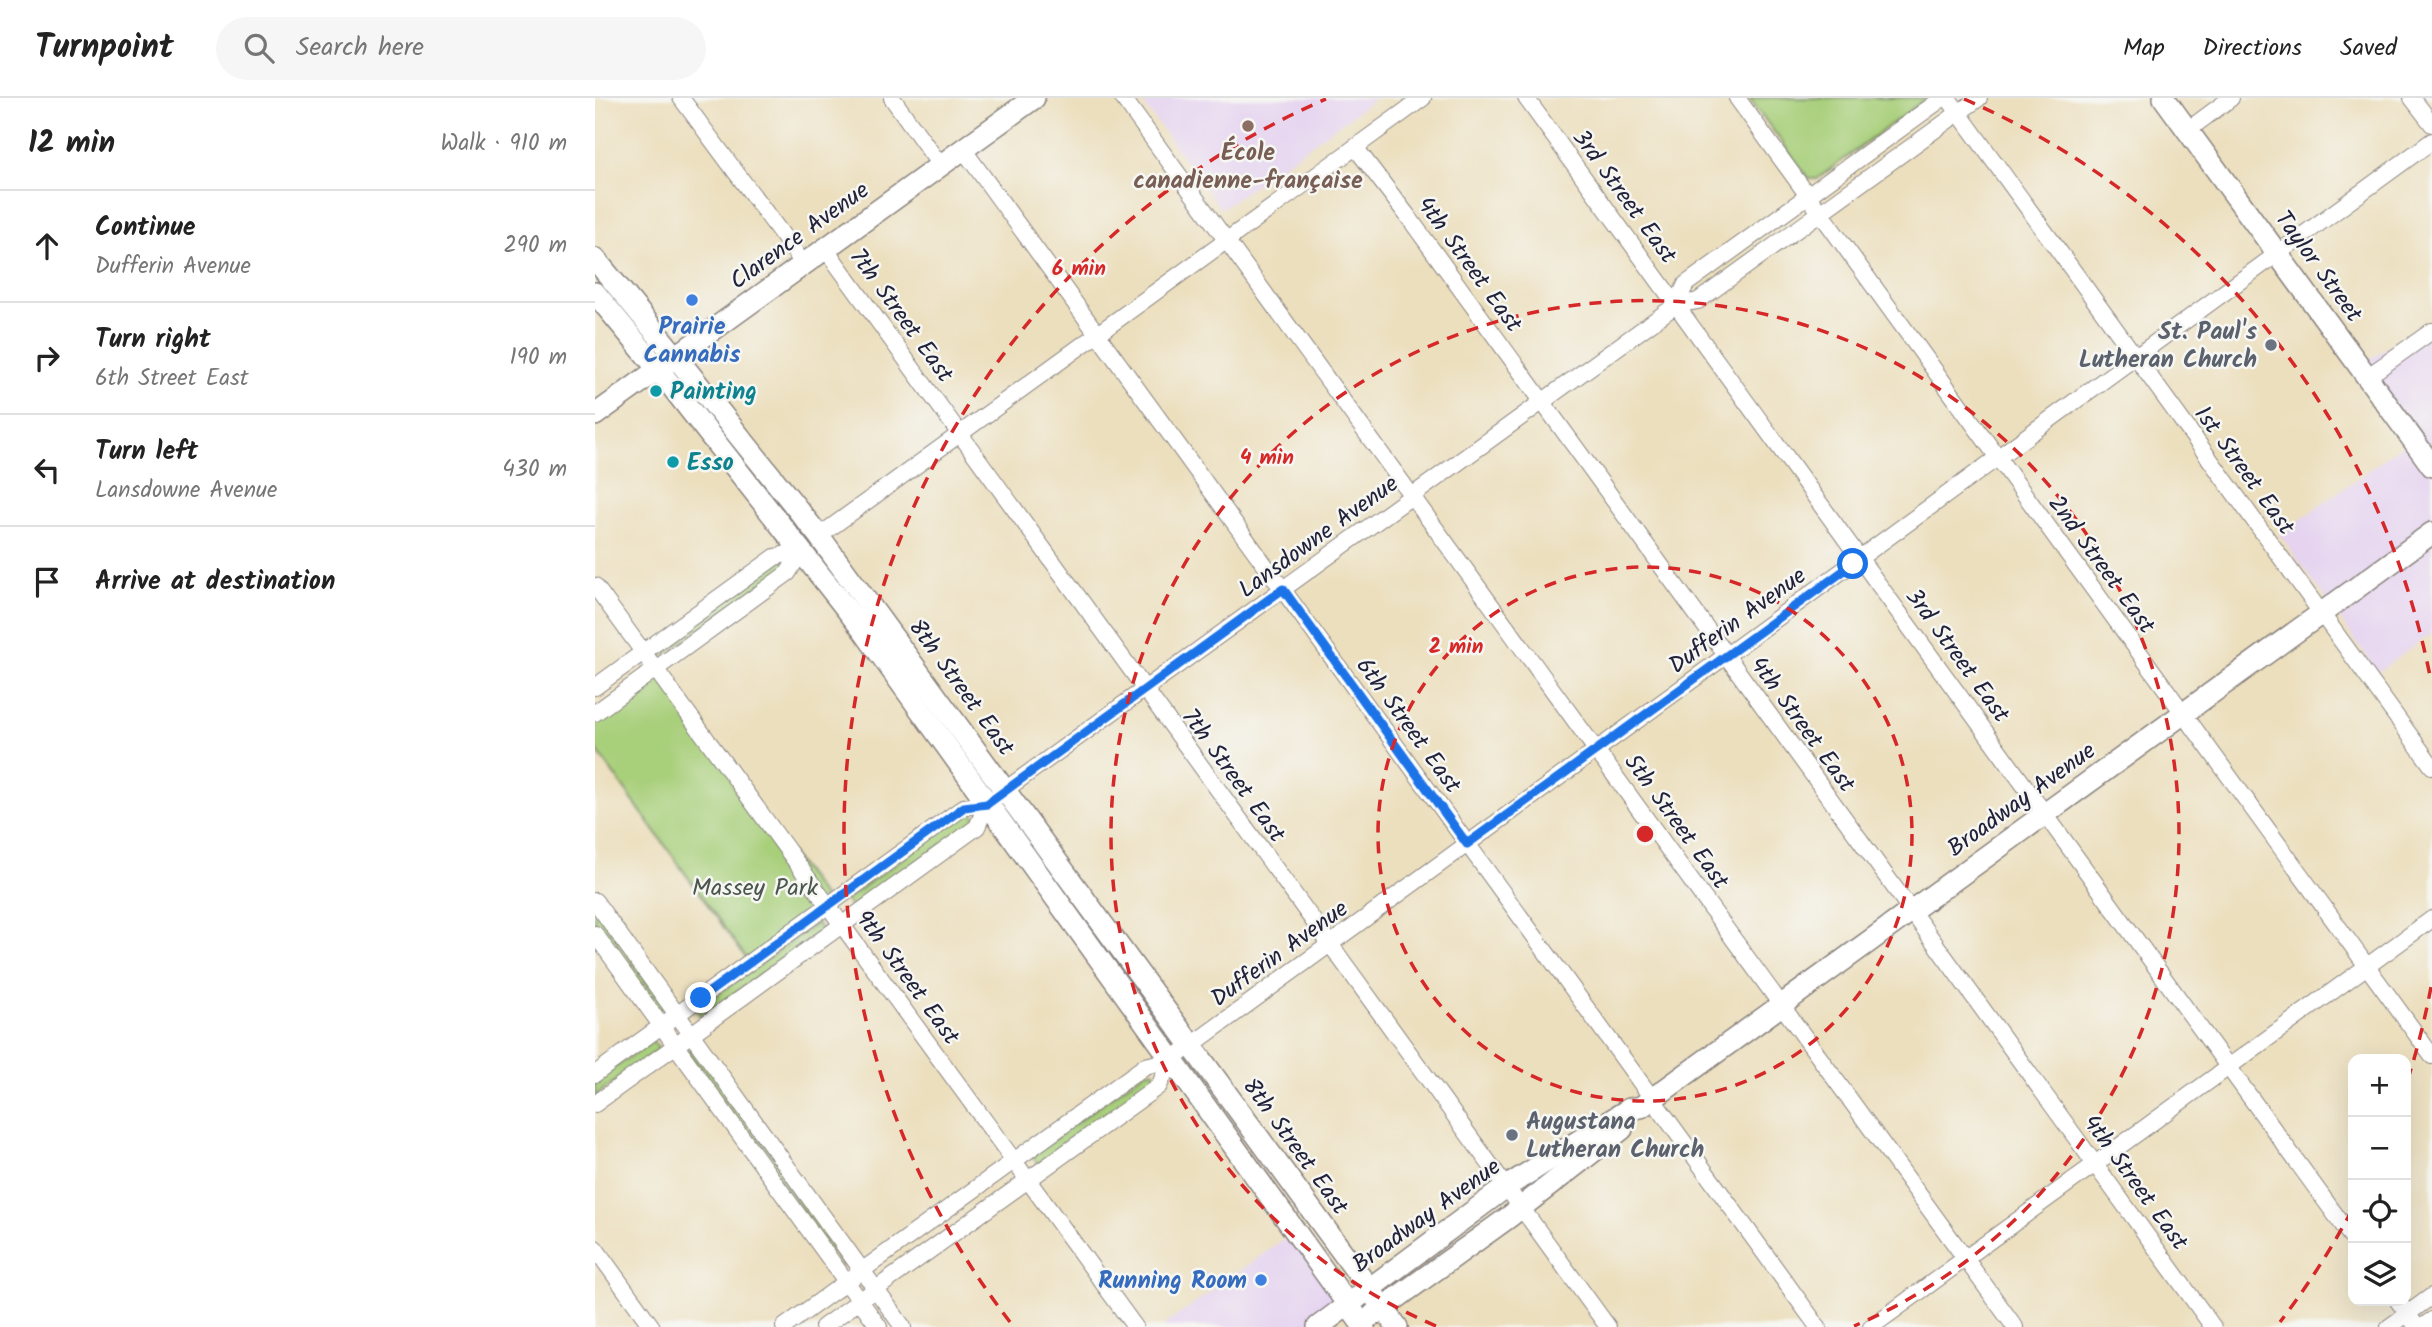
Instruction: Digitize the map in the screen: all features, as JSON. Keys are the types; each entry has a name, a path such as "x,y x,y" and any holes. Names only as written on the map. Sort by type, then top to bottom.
{"main road":[{"name":"Clarence Avenue","path":"595,415 1034,98"},
{"name":"Taylor Street","path":"2164,98 2432,466"},
{"name":"8th Street East","path":"595,259 818,536 1397,1327"},
{"name":"8th Street East","path":"595,293 863,630 1348,1305 1360,1326"},
{"name":"Broadway Avenue","path":"1318,1327 1506,1187 1629,1109 1647,1103 2432,533"},
{"name":"Broadway Avenue","path":"1360,1326 1522,1208 1636,1118 1647,1103"}],"street":[{"path":"681,98 803,263"},
{"path":"892,98 940,165"},
{"name":"5th Street East","path":"1123,98 2015,1327"},
{"path":"818,536 1423,98"},
{"name":"3rd Street East","path":"1526,98 2348,1232"},
{"name":"2nd Street East","path":"1737,98 2432,1056"},
{"name":"Lansdowne Avenue","path":"1676,305 1686,284 1945,98"},
{"name":"1st Street East","path":"1945,98 2432,766"},
{"name":"Lansdowne Avenue","path":"595,1074 964,807 987,804 1541,401 1676,305 1698,301 1979,98"},
{"path":"2187,130 2231,98"},
{"path":"2412,98 2432,124"},
{"name":"Dufferin Avenue","path":"784,1327 1145,1066 1171,1060 2432,141"},
{"name":"4th Street East","path":"1355,147 2213,1327"},
{"name":"6th Street East","path":"963,149 1467,844 1647,1103 1818,1327"},
{"name":"7th Street East","path":"825,248 1608,1327"},
{"path":"2367,377 2432,331"},
{"path":"595,687 775,557 802,550"},
{"path":"595,713 788,573 802,550"},
{"name":"9th Street East","path":"595,586 1135,1327"},
{"name":"Lansdowne Avenue","path":"595,1104 977,827 987,804"},
{"path":"595,901 904,1327"},
{"path":"1871,1327 2432,919"},
{"path":"595,934 879,1327"},
{"name":"Dufferin Avenue","path":"823,1327 1159,1086 1171,1060"},
{"path":"595,1248 652,1327"},
{"path":"2389,1327 2411,1317 2432,1296"},
{"path":"2411,1317 2432,1320"}],"shaded area":[{"name":"École canadienne-française","path":"1139,98 1376,98 1221,209"},
{"path":"2420,324 2432,341 2432,633 2378,672 2280,535 2407,442 2354,371"},
{"path":"1295,1231 1348,1305 1318,1327 1162,1327"}],"green space":[{"path":"1749,98 1927,98 1817,179 1809,179"},
{"path":"781,560 786,561 787,566 663,656 658,649"},
{"name":"Massey Park","path":"656,670 829,905 749,962 595,748 595,713"},
{"path":"970,810 977,819 852,909 845,900"},
{"path":"595,907 665,1006 658,1011 595,926"},
{"path":"817,923 822,930 702,1017 696,1010"},
{"path":"653,1041 657,1051 595,1096 595,1081"},
{"path":"695,1047 849,1262 842,1266 688,1052"},
{"path":"1153,1070 1156,1074 1154,1080 1038,1164 1032,1156 1144,1072"}],"place":[{"name":"École canadienne-française","path":"1248,126"},
{"name":"Prairie Cannabis","path":"692,300"},
{"name":"St. Paul's Lutheran Church","path":"2271,345"},
{"name":"Painting","path":"656,391"},
{"name":"Esso","path":"673,462"},
{"name":"Augustana Lutheran Church","path":"1512,1135"},
{"name":"Running Room","path":"1261,1280"}],"route":[{"path":"701,998 964,807 987,804 1283,589 1467,844 1853,564"}]}
